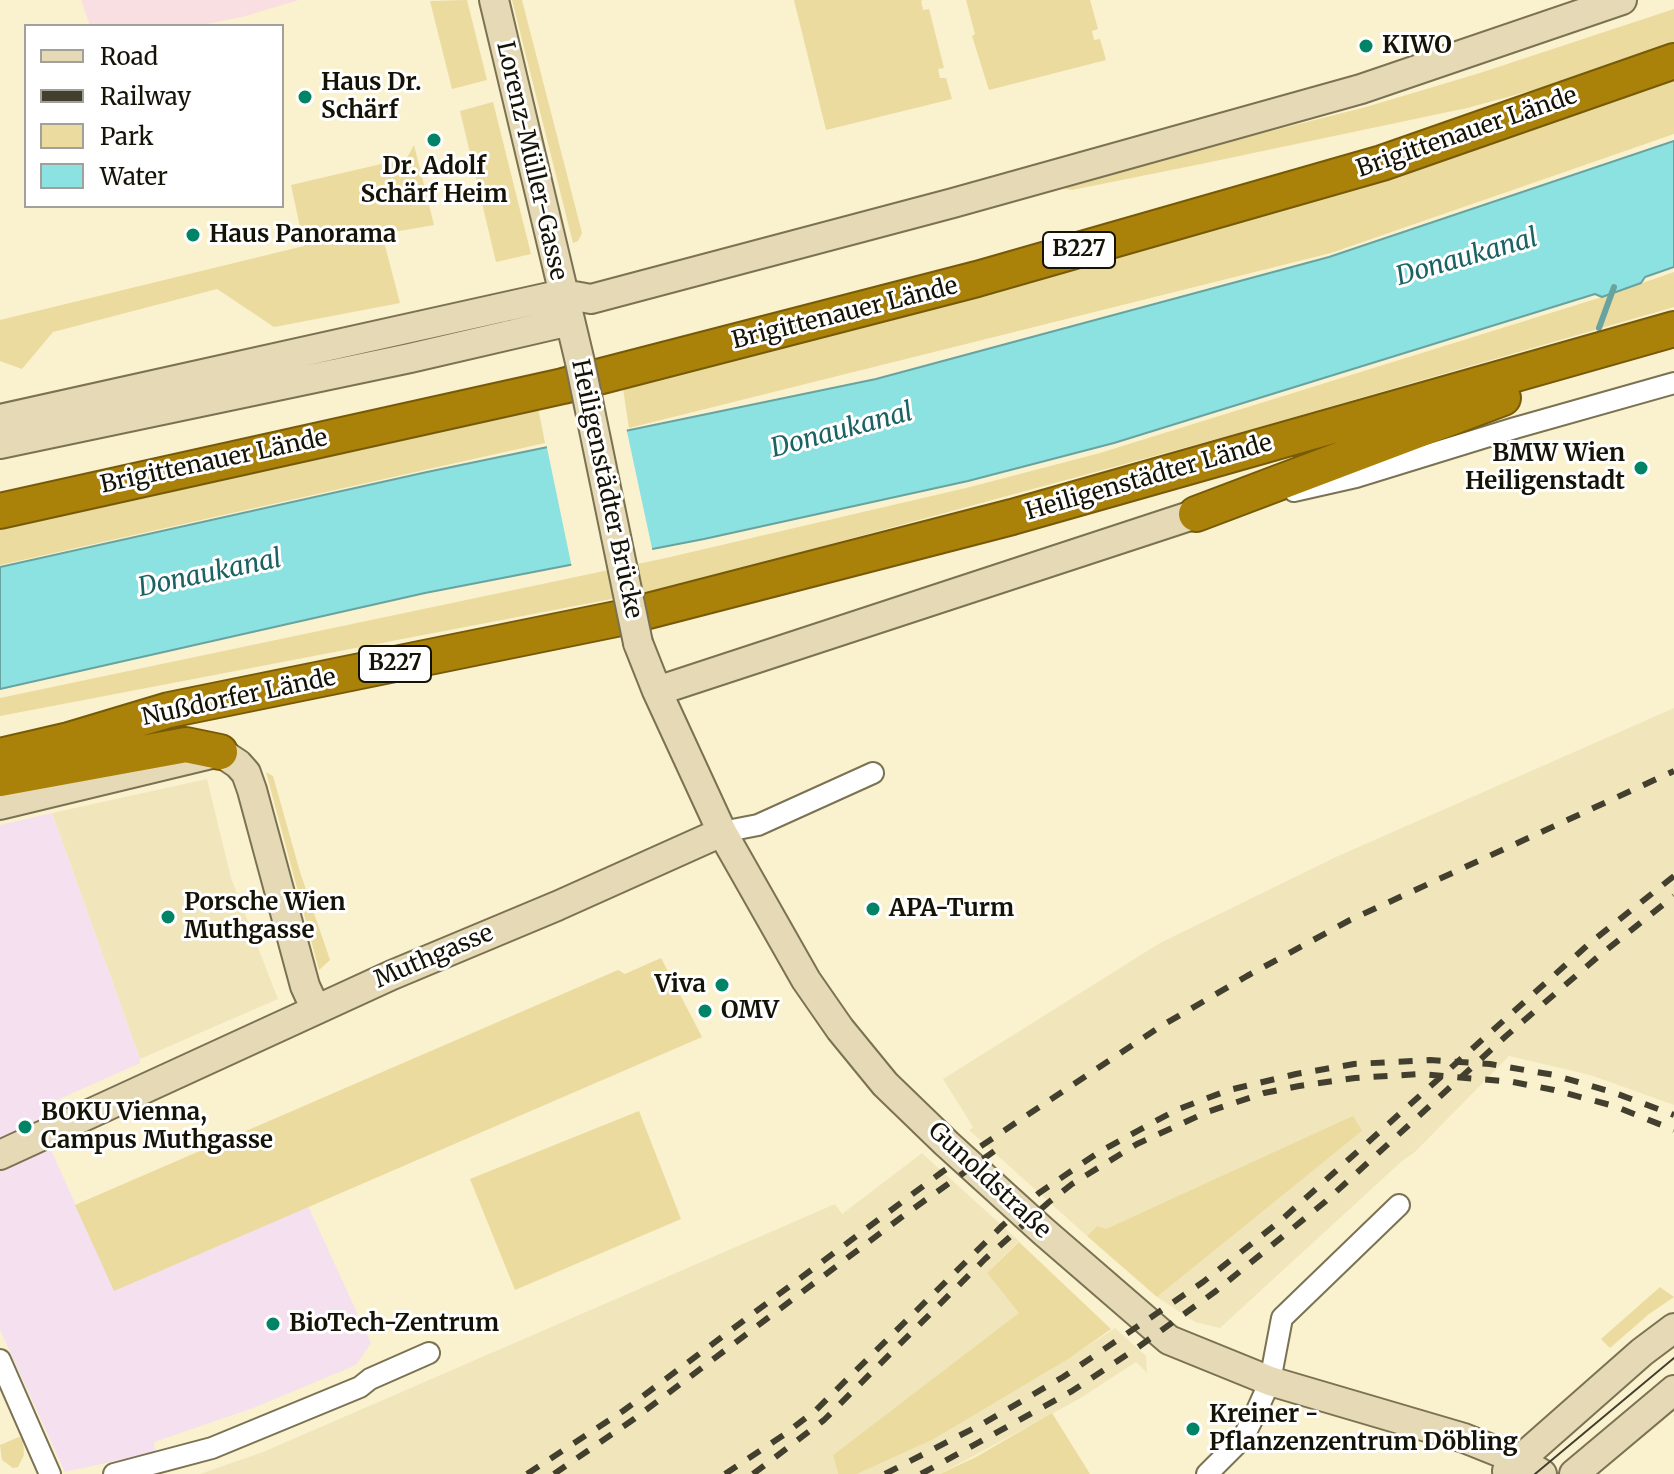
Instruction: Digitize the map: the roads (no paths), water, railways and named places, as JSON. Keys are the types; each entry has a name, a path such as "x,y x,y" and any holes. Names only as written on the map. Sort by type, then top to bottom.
{"highway":[{"name":"Brigittenauer Lände","path":"0,511 563,386 977,279 1382,163 1674,61"},
{"path":"1196,514 1674,331"},
{"name":"Heiligenstädter Lände","path":"634,639 1012,517 1674,331"},
{"path":"0,493 41,485 73,494"},
{"name":"Nußdorfer Lände","path":"0,756 69,740 169,710 634,639"},
{"path":"0,734 169,710"},
{"path":"0,779 186,745 220,752"}],"main road":[{"name":"Lorenz-Müller-Gasse","path":"494,0 566,308"},
{"path":"0,444 397,361 591,299 953,203 1361,89 1622,0"},
{"path":"0,419 566,308"},
{"name":"Heiligenstädter Brücke","path":"566,308 580,362 634,639"},
{"name":"Heiligenstädter Lände","path":"657,691 1196,514"},
{"name":"Gunoldstraße","path":"634,639 722,832 806,980 840,1029 885,1084 1043,1231 1169,1340 1270,1381 1464,1438 1521,1469"},
{"path":"220,752 246,773 305,986 316,1010"},
{"name":"Nußdorfer Lände","path":"0,805 220,752"},
{"name":"Muthgasse","path":"0,1155 316,1010 722,832"},
{"path":"1521,1469 1642,1352 1674,1328"},
{"path":"1574,1474 1674,1390"}],"street":[{"name":"Heiligenstädter Lände","path":"1196,514 1356,477 1674,383"},
{"name":"Muthgasse","path":"722,832 758,825 873,773"},
{"path":"1207,1474 1243,1438 1270,1381 1282,1318 1399,1205"},
{"path":"114,1474 212,1448 360,1387 370,1379 429,1353"},
{"path":"0,1360 50,1474"}],"water":[{"name":"Donaukanal","path":"1674,141 1674,267 1602,297 1595,294 1114,443 968,481 704,539 425,593 0,689 0,567 427,472 876,379 1329,257"}],"waterway":[{"path":"1599,328 1614,287"}],"tram line":[{"path":"1535,1474 1674,1358"}],"railway":[{"path":"527,1474 623,1411 942,1172 1158,1028 1350,920 1674,771"},
{"path":"885,1474 984,1423 1063,1377 1203,1282 1279,1222 1590,943 1674,876"},
{"path":"921,1474 1072,1391 1216,1291 1326,1201 1506,1036 1674,896"},
{"path":"725,1474 816,1410 1039,1193 1099,1152 1176,1110 1229,1090 1296,1074 1354,1064 1430,1060 1490,1064 1554,1075 1674,1115"},
{"path":"753,1474 824,1420 985,1259 1049,1202 1137,1144 1207,1112 1264,1093 1299,1086 1355,1078 1420,1074 1513,1082 1554,1090 1614,1106 1674,1130"},
{"path":"554,1474 634,1419 903,1216 1000,1147"}],"place":[{"name":"KIWO","path":"1366,46"},
{"name":"Haus Dr. Schärf","path":"305,97"},
{"name":"Dr. Adolf Schärf Heim","path":"434,140"},
{"name":"Haus Panorama","path":"193,235"},
{"name":"BMW Wien Heiligenstadt","path":"1641,468"},
{"name":"APA-Turm","path":"873,909"},
{"name":"Porsche Wien Muthgasse","path":"168,917"},
{"name":"Viva","path":"722,985"},
{"name":"OMV","path":"705,1011"},
{"name":"BOKU Vienna, Campus Muthgasse","path":"25,1127"},
{"name":"BioTech-Zentrum","path":"273,1324"},
{"name":"Kreiner - Pflanzenzentrum Döbling","path":"1193,1429"}]}
